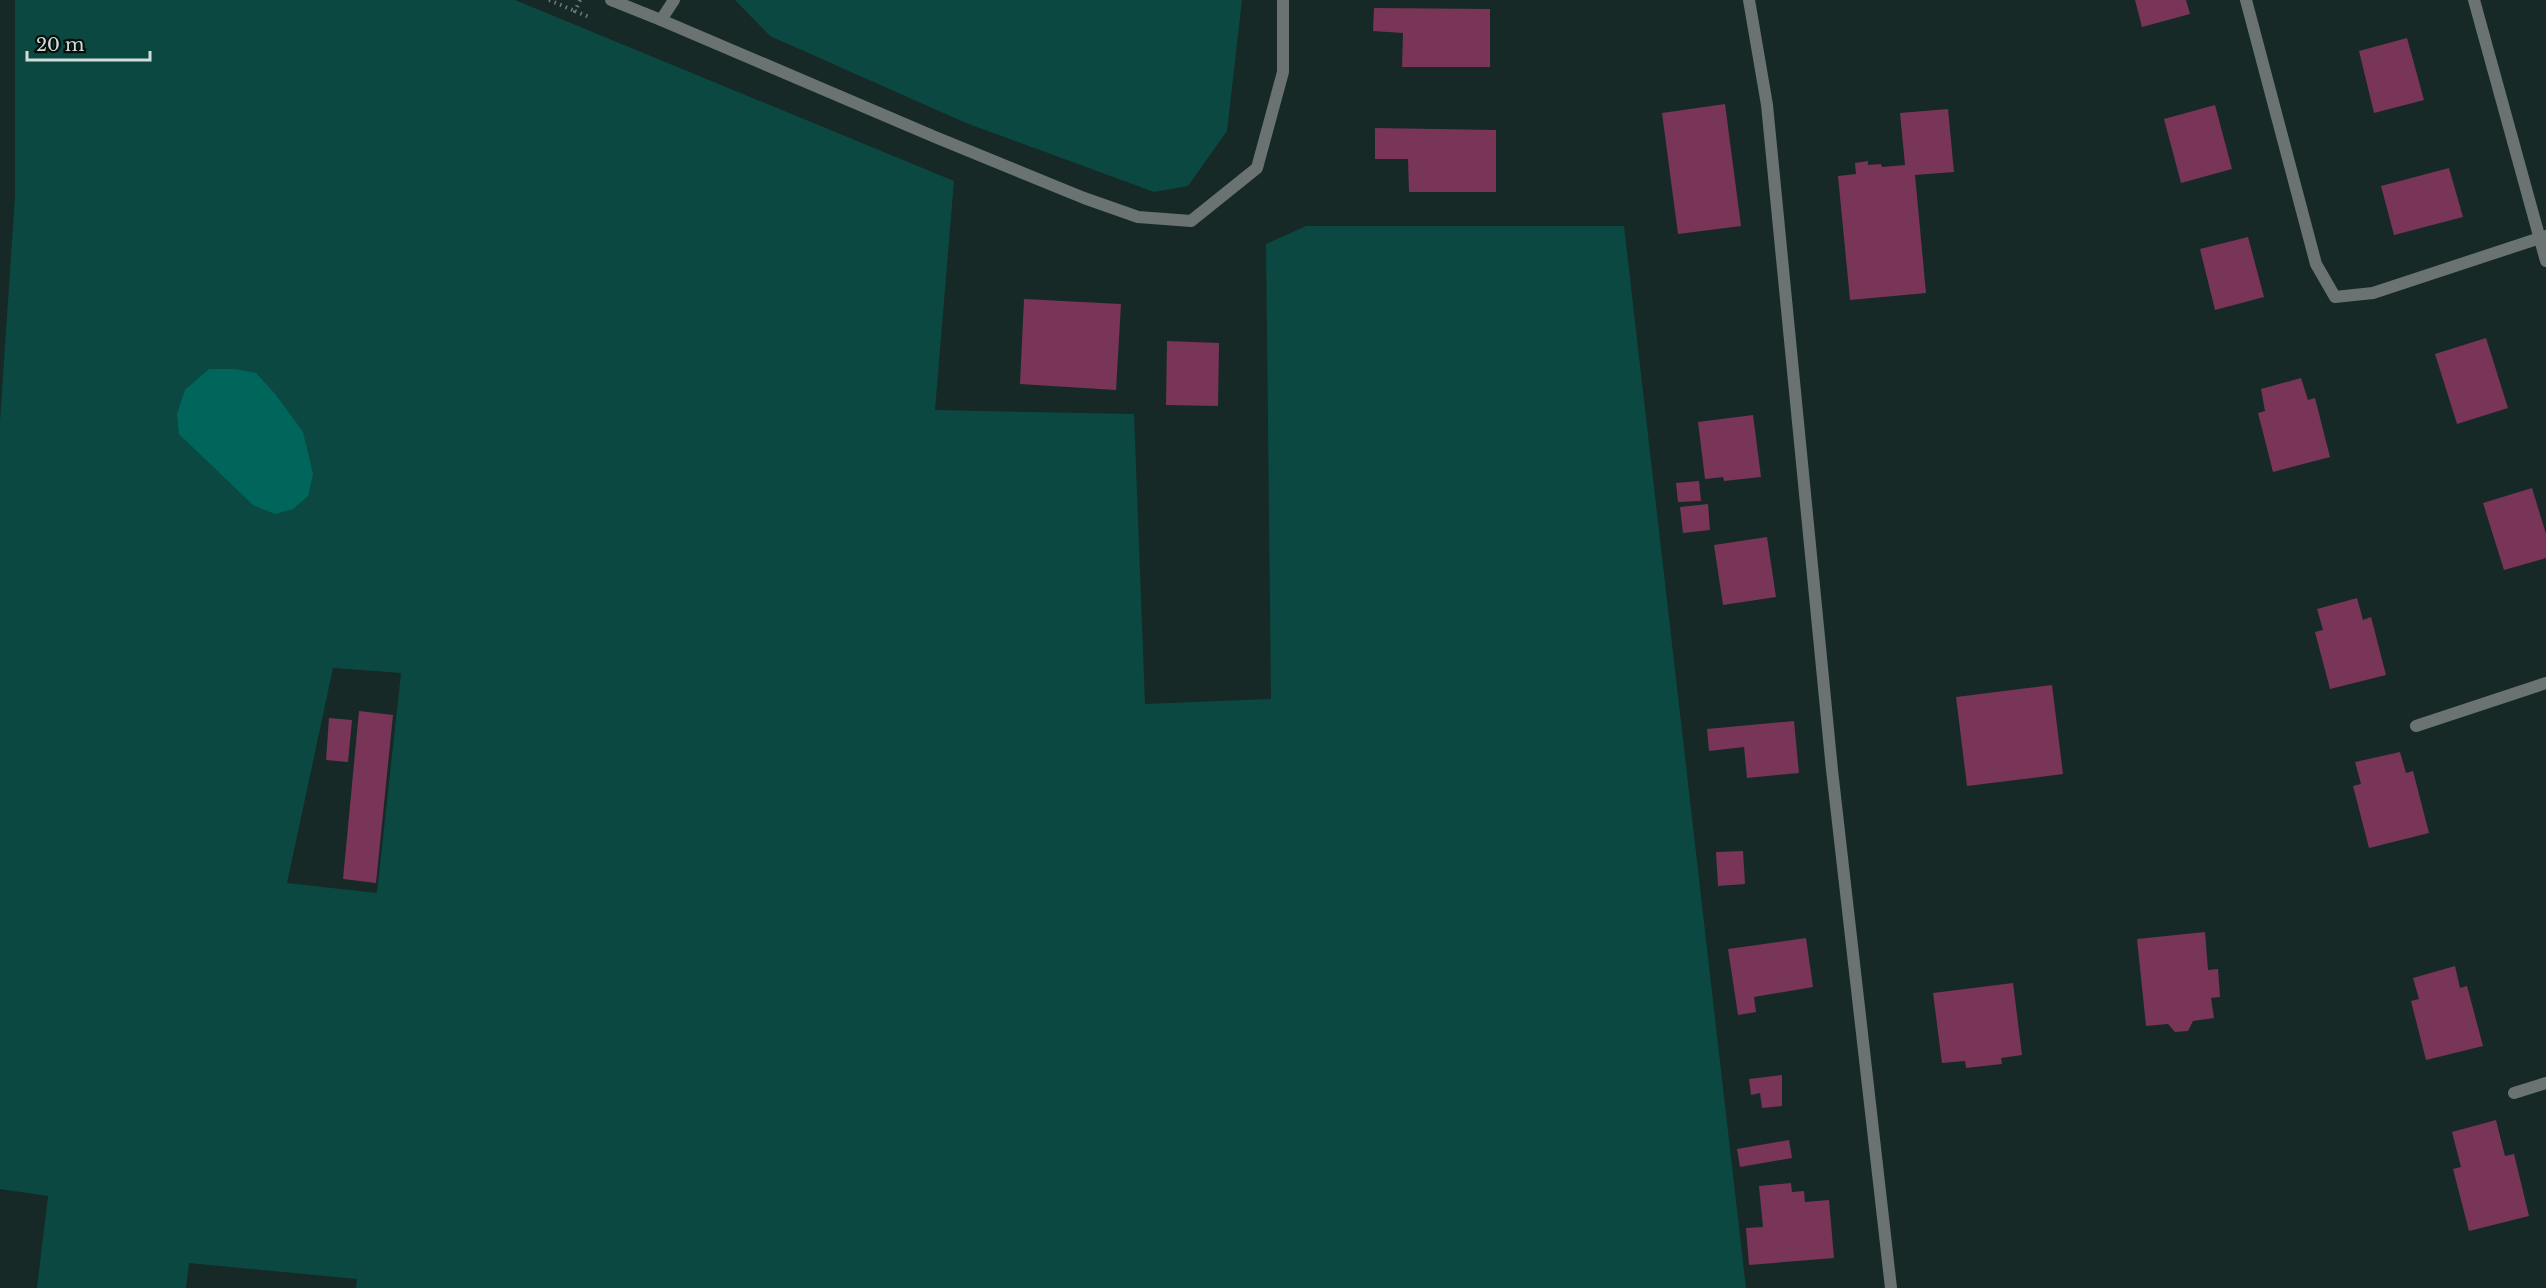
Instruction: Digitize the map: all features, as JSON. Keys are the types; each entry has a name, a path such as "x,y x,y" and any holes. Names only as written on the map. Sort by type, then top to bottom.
{"street":[{"path":"611,0 1084,198 1138,217 1191,222 1257,168 1283,72 1283,0"},
{"path":"661,20 674,0"},
{"path":"1749,0 1767,105 1832,770 1891,1288"},
{"path":"2246,0 2316,264 2335,297 2373,293 2542,237"},
{"path":"2474,0 2542,237 2546,261"},
{"path":"2416,726 2546,683"},
{"path":"2514,1094 2546,1083"}],"path":[{"path":"549,0 575,11"}],"shaded area":[{"path":"15,0 515,0 954,181 935,410 1134,414 1145,704 1271,699 1266,244 1306,226 1624,226 1746,1288 356,1288 357,1279 189,1263 186,1288 37,1288 48,1196 0,1189 0,421 15,196","holes":["333,668 401,673 377,893 287,883"]},
{"path":"735,0 1242,0 1227,131 1188,186 1154,192 966,123 770,36"},
{"path":"209,369 235,369 256,373 276,395 303,432 313,474 308,496 293,509 275,514 253,505 179,434 177,414 185,390"}],"building":[{"path":"2135,0 2186,0 2190,14 2142,27"},
{"path":"1374,8 1490,9 1490,67 1402,67 1403,33 1373,31"},
{"path":"2407,38 2424,100 2374,113 2359,51"},
{"path":"1725,104 1741,226 1678,234 1662,113"},
{"path":"2215,105 2232,169 2181,183 2164,119"},
{"path":"1948,109 1954,172 1915,175 1926,293 1850,300 1838,176 1856,174 1855,163 1868,161 1868,165 1881,164 1882,167 1905,165 1900,113"},
{"path":"1375,128 1496,130 1496,192 1409,192 1408,159 1375,159"},
{"path":"2449,168 2463,217 2394,235 2381,186"},
{"path":"2248,237 2264,297 2215,310 2200,249"},
{"path":"1024,299 1121,304 1116,390 1020,384"},
{"path":"2486,338 2508,408 2457,424 2435,354"},
{"path":"1167,341 1219,343 1218,406 1166,405"},
{"path":"2301,378 2308,400 2315,398 2330,457 2273,472 2258,413 2265,411 2261,389"},
{"path":"1753,415 1761,477 1724,481 1723,477 1705,479 1698,422"},
{"path":"1699,481 1701,501 1678,502 1676,483"},
{"path":"2532,488 2546,534 2546,558 2504,570 2483,503"},
{"path":"1708,504 1710,530 1683,533 1680,507"},
{"path":"1767,537 1776,597 1723,605 1714,545"},
{"path":"2357,598 2363,620 2371,617 2386,675 2330,689 2315,632 2323,630 2317,609"},
{"path":"2052,685 2063,774 1967,786 1956,697"},
{"path":"359,711 393,715 376,883 343,879"},
{"path":"329,718 352,720 348,762 326,760"},
{"path":"1794,721 1799,773 1747,778 1744,747 1709,751 1707,729"},
{"path":"2400,752 2406,773 2413,771 2429,833 2369,848 2353,786 2361,784 2355,762"},
{"path":"1743,851 1745,884 1718,886 1716,852"},
{"path":"2205,932 2208,970 2218,969 2220,997 2211,998 2214,1018 2193,1021 2188,1031 2175,1032 2168,1024 2146,1026 2137,939"},
{"path":"1806,938 1813,987 1754,997 1756,1012 1738,1015 1728,949"},
{"path":"2455,966 2460,988 2467,986 2483,1046 2426,1060 2411,1001 2419,999 2413,978"},
{"path":"2013,983 2022,1055 2001,1058 2002,1064 1966,1068 1965,1061 1942,1063 1933,993"},
{"path":"1782,1075 1782,1106 1762,1108 1760,1093 1751,1095 1749,1079"},
{"path":"2496,1120 2505,1156 2514,1154 2529,1216 2469,1231 2453,1169 2461,1167 2452,1132"},
{"path":"1789,1140 1792,1158 1740,1167 1737,1149"},
{"path":"1791,1183 1792,1192 1804,1191 1805,1202 1829,1200 1834,1258 1749,1265 1746,1228 1763,1227 1759,1186"}]}
